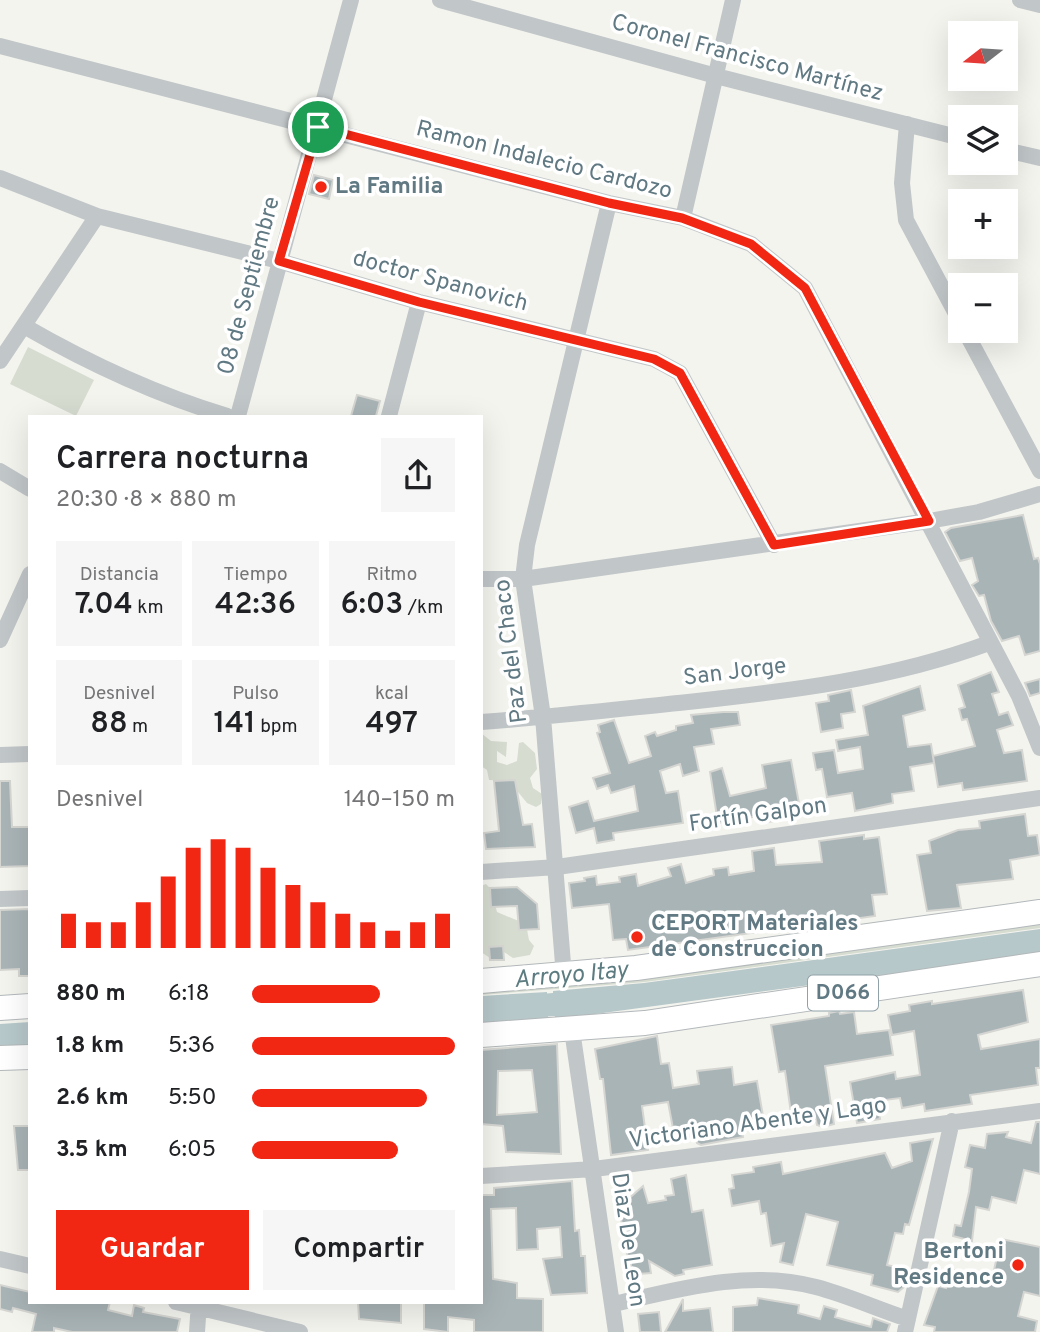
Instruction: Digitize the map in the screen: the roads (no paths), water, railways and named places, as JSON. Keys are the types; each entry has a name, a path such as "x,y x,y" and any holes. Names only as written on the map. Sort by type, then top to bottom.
{"highway":[{"name":"D066","path":"483,981 564,976 1040,912"},
{"name":"D066","path":"483,1035 645,1023 1040,964"},
{"path":"0,1008 28,1006"},
{"path":"0,1058 28,1056"}],"street":[{"name":"08 de Septiembre","path":"238,415 351,0"},
{"name":"Coronel Francisco Martínez","path":"440,0 716,76 948,135"},
{"path":"682,218 733,0"},
{"path":"1020,0 1040,5"},
{"name":"Ramon Indalecio Cardozo","path":"0,46 609,203 682,218 751,244 805,288 1019,696 1040,748"},
{"path":"907,124 902,183 906,220 948,299"},
{"path":"1018,152 1040,158"},
{"name":"doctor Spanovich","path":"0,178 97,216 279,261 419,302 654,359 680,373 774,545"},
{"name":"Paz del Chaco","path":"564,976 543,717 523,579 527,545 609,203"},
{"path":"0,361 97,216"},
{"path":"389,415 419,302"},
{"path":"24,326 97,368 167,398 223,415"},
{"path":"971,343 1040,471"},
{"path":"0,471 28,488"},
{"path":"483,579 523,579 774,545 979,512 1040,494"},
{"path":"0,640 28,578"},
{"name":"San Jorge","path":"483,722 855,680 944,660 989,643"},
{"path":"0,755 28,754"},
{"name":"Fortín Galpon","path":"483,872 556,867 1040,798"},
{"path":"0,899 28,898"},
{"name":"Diaz De Leon","path":"572,1030 616,1332"},
{"name":"Victoriano Abente y Lago","path":"483,1175 594,1169 1040,1111"},
{"path":"614,1304 705,1283 768,1281 815,1287 906,1326 952,1121"},
{"path":"0,1259 28,1266"},
{"path":"197,1332 199,1305 300,1332"}],"waterway":[{"name":"Arroyo Itay","path":"483,1010 586,1002"}],"place":[{"name":"La Familia","path":"321,187"},
{"name":"CEPORT Materiales de Construccion","path":"637,937"},
{"name":"Bertoni Residence","path":"1018,1265"}]}
